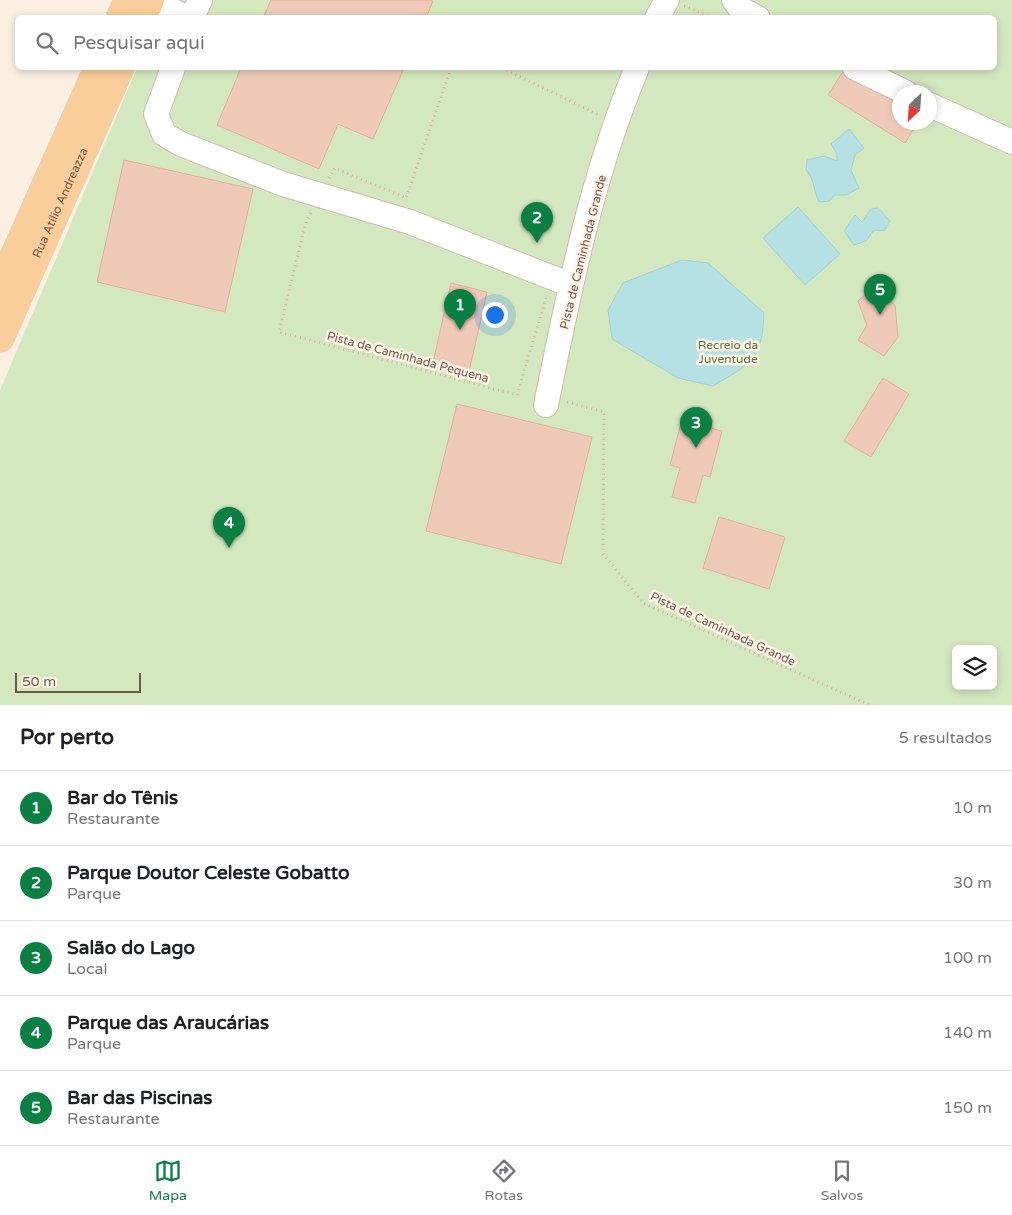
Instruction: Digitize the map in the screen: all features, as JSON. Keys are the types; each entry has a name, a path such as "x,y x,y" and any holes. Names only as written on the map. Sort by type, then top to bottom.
{"main road":[{"path":"121,15 128,0"},
{"path":"144,15 151,0"},
{"name":"Rua Atílio Andreazza","path":"0,288 97,70"},
{"name":"Rua Atílio Andreazza","path":"0,338 119,70"}],"lane":[{"path":"151,0 181,15"},
{"path":"193,15 200,0"},
{"path":"734,0 741,9 752,15"},
{"path":"660,15 674,3"},
{"path":"173,70 156,114 164,134 181,144 283,184 410,222 561,282"},
{"path":"555,403 561,282 614,121 635,70"},
{"path":"859,70 892,86"},
{"path":"937,108 1012,142"}],"path":[{"path":"674,3 706,15"},
{"name":"Pista de Caminhada Pequena","path":"450,70 406,198 335,168 319,194 305,225 279,332 517,395 561,282"},
{"path":"506,70 605,117"},
{"name":"Pista de Caminhada Grande","path":"555,403 604,412 604,554 643,602 869,705"}],"green space":[{"name":"Recreio da Juventude","path":"166,0 1012,0 1012,705 0,705 0,390 136,70 997,70 997,15 159,15"}],"water":[{"path":"849,129 864,148 855,155 851,170 859,188 846,195 835,195 829,201 819,202 811,178 806,170 807,160 824,156 837,161 837,154 831,144"},
{"path":"798,207 840,254 805,285 763,238"},
{"path":"878,208 890,221 884,231 874,230 866,241 854,245 844,231 855,215 862,222 871,209"},
{"path":"682,260 708,263 764,313 761,341 757,351 746,365 713,386 678,378 612,339 608,310 623,283"}],"building":[{"path":"271,0 433,1 427,15 264,15"},
{"path":"240,70 403,70 373,139 338,124 319,169 217,125"},
{"path":"844,70 892,99 892,130 913,130 905,143 828,95"},
{"path":"124,160 253,189 225,312 97,282"},
{"path":"451,283 487,292 468,376 432,367"},
{"path":"871,289 895,305 898,337 884,356 858,340 867,325 858,301"},
{"path":"883,378 909,394 871,457 844,441"},
{"path":"457,404 592,437 561,564 426,531"},
{"path":"695,415 713,420 710,428 722,431 710,477 703,475 695,503 672,497 680,468 670,465 682,420 693,423"},
{"path":"719,517 785,537 769,589 703,568"}],"place":[{"name":"Parque Doutor Celeste Gobatto","path":"537,243"},
{"name":"Bar das Piscinas","path":"880,315"},
{"name":"Bar do Tênis","path":"460,330"},
{"name":"Salão do Lago","path":"696,448"},
{"name":"Parque das Araucárias","path":"229,548"}]}
